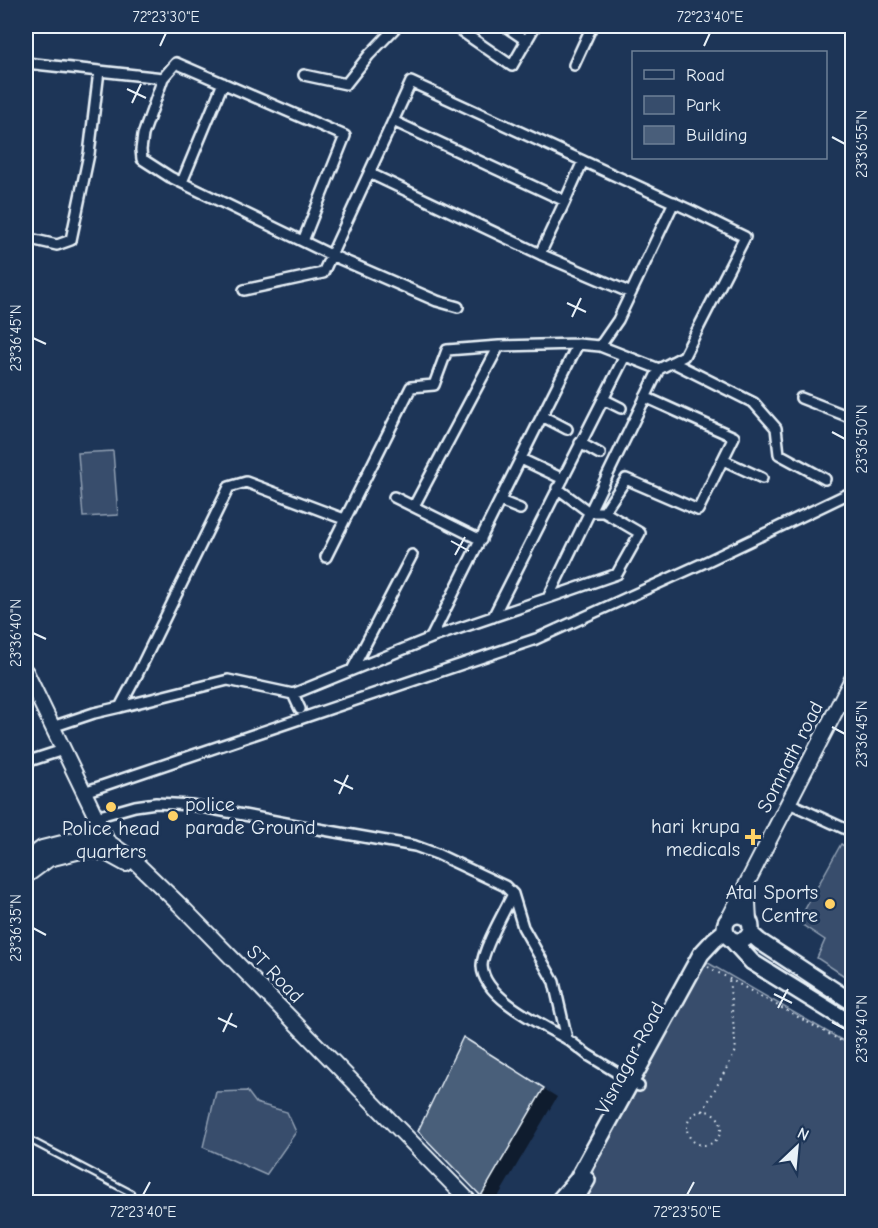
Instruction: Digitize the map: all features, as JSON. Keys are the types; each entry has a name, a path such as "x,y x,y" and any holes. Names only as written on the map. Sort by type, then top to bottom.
{"main road":[{"path":"26,672 96,817 106,847 49,859 26,876"},
{"name":"Somnath road","path":"728,932 747,883 852,679"},
{"name":"ST Road","path":"26,860 42,848 78,839 106,847 130,858 183,908 470,1203"},
{"name":"ST Road","path":"106,847 128,866 460,1203"},
{"path":"728,932 742,940 746,939 749,927 747,883"},
{"path":"558,1203 577,1180 635,1084 701,954 714,940 728,932 732,916 745,917 759,941 852,1002"},
{"path":"728,932 752,962 852,1024"},
{"name":"Visnagar Road","path":"574,1203 635,1084 704,964 728,932"}],"street":[{"path":"304,75 346,84 369,55 398,26"},
{"path":"454,26 512,66 535,26"},
{"path":"505,26 527,41"},
{"path":"574,65 592,26"},
{"path":"26,63 163,78"},
{"path":"303,241 345,136 176,63 163,78 143,135 142,159 182,183 331,255 437,301 458,307"},
{"path":"26,238 57,245 71,240 90,154 99,71"},
{"path":"244,290 323,273 411,82 674,202 745,237 684,356 659,369 548,598"},
{"path":"182,183 223,83"},
{"path":"393,121 566,201"},
{"path":"540,254 583,160"},
{"path":"369,173 540,254 631,293"},
{"path":"600,346 618,320 674,202"},
{"path":"326,557 411,387 434,385 447,350 578,344 600,346 659,369"},
{"path":"431,638 578,344"},
{"path":"414,506 499,346"},
{"path":"493,617 625,356"},
{"path":"672,362 753,403 776,428 778,454 825,479"},
{"path":"604,512 626,479 698,510 734,437 645,397"},
{"path":"801,398 852,418"},
{"path":"603,399 621,408"},
{"path":"542,417 567,429"},
{"path":"580,443 600,454"},
{"path":"521,459 563,479"},
{"path":"723,460 762,478"},
{"path":"120,707 229,487 246,482 344,519"},
{"path":"52,727 94,713 228,680 293,694 431,638 617,574 640,533 604,512 589,512 558,488"},
{"path":"84,792 536,639 852,492"},
{"path":"394,496 481,540"},
{"path":"500,501 520,509"},
{"path":"352,670 412,555"},
{"path":"293,694 300,709"},
{"path":"26,762 63,750"},
{"path":"789,802 852,832"},
{"path":"96,817 135,806 156,803 191,805 415,846 505,886 513,894 523,927 554,982 567,1039"},
{"path":"513,894 487,949 482,965 489,985 502,1000 635,1084"}],"lane":[{"path":"26,1138 131,1193"}],"path":[{"path":"704,964 852,1047"},
{"path":"703,1111 714,1114 718,1118 721,1129 716,1139 706,1144 691,1139 687,1129 693,1114 703,1111 736,1051 729,978"}],"green space":[{"path":"113,451 118,515 83,517 78,453"},
{"name":"Atal Sports Centre","path":"841,844 852,851 852,981 817,958 825,940 798,922"},
{"path":"703,960 852,1046 852,1202 598,1202 588,1196 593,1170"},
{"path":"247,1091 256,1103 287,1112 296,1132 266,1175 203,1147 216,1092"}],"building":[{"path":"463,1037 544,1088 481,1196 418,1131"}],"place":[{"name":"Police head quarters","path":"111,807"},
{"name":"police parade Ground","path":"173,816"},
{"name":"hari krupa medicals","path":"753,837"},
{"name":"Atal Sports Centre","path":"830,904"}]}
